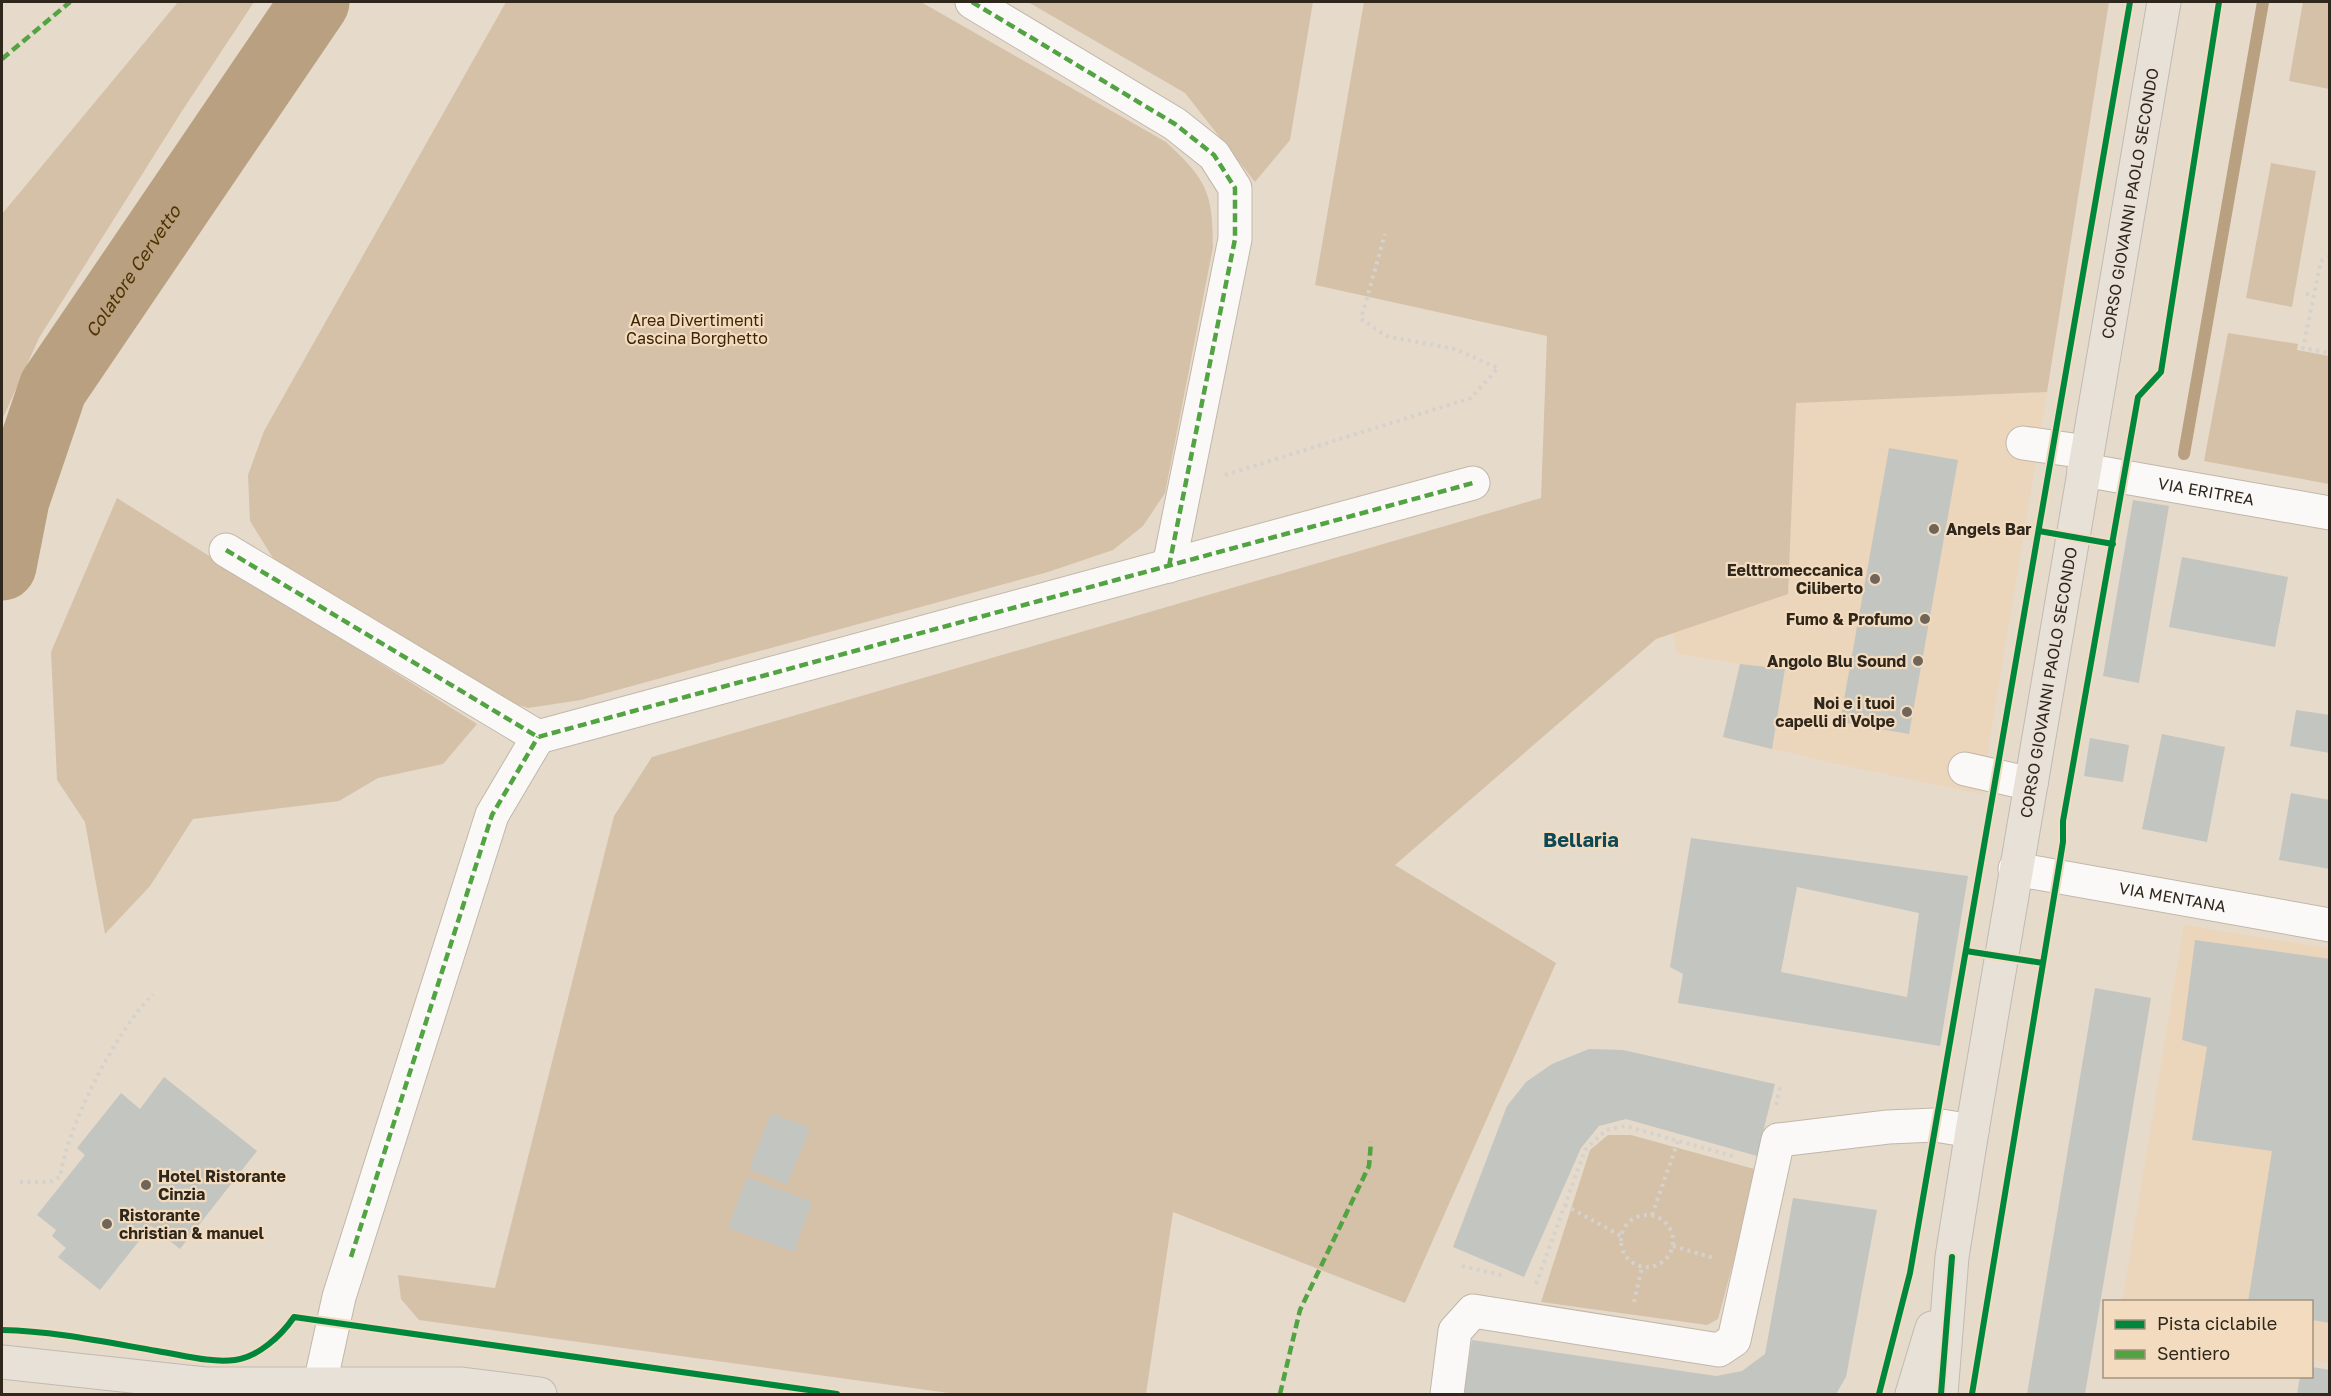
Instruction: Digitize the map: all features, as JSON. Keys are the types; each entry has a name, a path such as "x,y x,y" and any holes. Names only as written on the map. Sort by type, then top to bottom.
{"main road":[{"name":"CORSO GIOVANNI PAOLO SECONDO","path":"1941,1395 1952,1257 1972,1131 2164,2"},
{"name":"CORSO GIOVANNI PAOLO SECONDO","path":"1912,1395 1952,1257"},
{"path":"2,1362 205,1384 274,1389 320,1384 373,1389 462,1384 540,1395"}],"street":[{"path":"972,2 1175,124 1214,155 1234,188 1235,239 1169,566"},
{"name":"VIA ERITREA","path":"2023,443 2085,461 2330,513"},
{"path":"320,1384 339,1297 351,1257 492,815 538,737 1473,483"},
{"path":"226,550 538,737"},
{"path":"1965,769 2031,784"},
{"name":"VIA MENTANA","path":"2015,869 2330,925"},
{"path":"1448,1395 1455,1331 1473,1311 1719,1350 1734,1340 1778,1140 1888,1127 1935,1125 1972,1131"}],"path":[{"path":"1185,487 1471,398 1498,368 1455,349 1386,336 1361,319 1385,234"},
{"path":"2330,256 2321,261 2304,348 2330,353"},
{"path":"2306,294 2313,295"},
{"path":"20,1182 50,1182 60,1177 63,1156 104,1062 137,1010 153,994"},
{"path":"1775,1106 1781,1083"},
{"path":"1526,1281 1536,1284 1585,1150 1606,1130 1625,1126 1742,1159"},
{"path":"1652,1215 1678,1141"},
{"path":"1565,1205 1621,1236"},
{"path":"1644,1215 1652,1215 1667,1223 1674,1238 1673,1246 1665,1261 1650,1268 1642,1267 1628,1259 1621,1244 1621,1236 1629,1222 1644,1215"},
{"path":"1673,1246 1750,1268"},
{"path":"1462,1266 1515,1279"}],"shaded area":[{"path":"2047,392 1981,794 1841,765 1723,737 1740,664 1677,654 1673,632 1788,593 1796,403"},
{"path":"2184,925 2329,948 2329,1363 2313,1359 2313,1300 2122,1300"}],"green space":[{"path":"178,2 254,2 182,111 39,338 2,420 2,214"},
{"name":"Area Divertimenti Cascina Borghetto","path":"506,2 921,2 1166,142 1190,166 1205,188 1211,213 1213,247 1165,493 1143,526 1113,550 1048,572 581,700 528,708 496,698 276,563 250,521 248,475 264,431"},
{"path":"1028,2 1313,2 1290,140 1255,182 1185,93"},
{"path":"1364,2 2109,2 2047,392 1796,403 1788,594 1656,639 1395,865 1556,963 1405,1303 1173,1212 1146,1394 956,1394 419,1320 401,1299 398,1275 495,1288 614,816 652,757 1541,498 1547,336 1315,285"},
{"path":"2303,2 2329,2 2329,89 2289,81"},
{"path":"2271,163 2316,171 2292,307 2246,298"},
{"path":"2228,333 2298,344 2297,350 2329,356 2329,484 2204,461"},
{"path":"117,498 477,724 443,764 378,778 339,801 193,819 150,886 105,934 85,822 57,780 51,652"},
{"path":"1608,1135 1631,1135 1758,1170 1718,1319 1707,1325 1541,1302 1590,1150"}],"building":[{"path":"1889,448 1958,460 1909,734 1840,722"},
{"path":"2133,500 2169,506 2139,683 2103,676"},
{"path":"2182,557 2288,577 2275,647 2169,627"},
{"path":"1740,664 1785,669 1772,749 1723,737"},
{"path":"2296,710 2330,715 2330,753 2290,746"},
{"path":"2162,734 2225,747 2207,842 2142,829"},
{"path":"2090,738 2129,745 2123,782 2084,776"},
{"path":"2291,793 2330,800 2330,869 2279,860"},
{"path":"1691,838 1968,876 1940,1046 1678,1003 1683,974 1670,967","holes":["1797,887 1919,913 1907,997 1781,972"]},
{"path":"2195,940 2330,959 2330,1323 2313,1320 2313,1300 2248,1300 2272,1151 2192,1140 2207,1047 2182,1040"},
{"path":"2095,988 2151,998 2085,1394 2027,1394"},
{"path":"1589,1049 1623,1050 1775,1084 1757,1156 1626,1119 1599,1126 1581,1148 1524,1277 1453,1247 1507,1106 1526,1082 1552,1064"},
{"name":"Hotel Ristorante Cinzia","path":"164,1077 257,1151 180,1249 151,1226 100,1290 58,1257 66,1248 52,1236 56,1230 37,1215 85,1155 77,1148 121,1093 140,1109"},
{"path":"771,1113 810,1128 787,1185 749,1169"},
{"path":"747,1177 812,1202 794,1252 728,1228"},
{"path":"1793,1198 1877,1210 1846,1377 1836,1394 1464,1394 1472,1340 1716,1376 1742,1371 1765,1354"},
{"path":"2313,1367 2330,1370 2330,1394 2297,1394 2300,1378 2313,1378"}],"waterway":[{"name":"Colatore Cervetto","path":"2,566 15,500 53,388 315,2"},
{"path":"2184,454 2263,2"}],"marked path":[{"path":"2,59 70,2"},
{"path":"972,2 1175,124 1214,155 1235,188 1235,239 1169,566"},
{"path":"226,550 538,737 1473,483"},
{"path":"351,1257 492,815 538,737"},
{"path":"1280,1394 1300,1310 1369,1166 1371,1142"}],"cycle path":[{"path":"1879,1394 1910,1273 2130,2"},
{"path":"1972,1394 2063,842 2063,821 2138,397 2161,372 2219,2"},
{"path":"2039,531 2113,544"},
{"path":"1966,951 2043,963"},
{"path":"1941,1394 1952,1257"},
{"path":"2,1330 60,1335 225,1361 244,1358 260,1350 276,1338 294,1317 837,1394"}],"place":[{"name":"Angels Bar","path":"1934,529"},
{"name":"Eelttromeccanica Ciliberto","path":"1875,579"},
{"name":"Fumo & Profumo","path":"1925,619"},
{"name":"Angolo Blu Sound","path":"1918,661"},
{"name":"Noi e i tuoi capelli di Volpe","path":"1907,712"},
{"name":"Hotel Ristorante Cinzia","path":"146,1185"},
{"name":"Ristorante christian & manuel","path":"107,1224"}],"district":[{"name":"Bellaria","path":"1581,839"}]}
